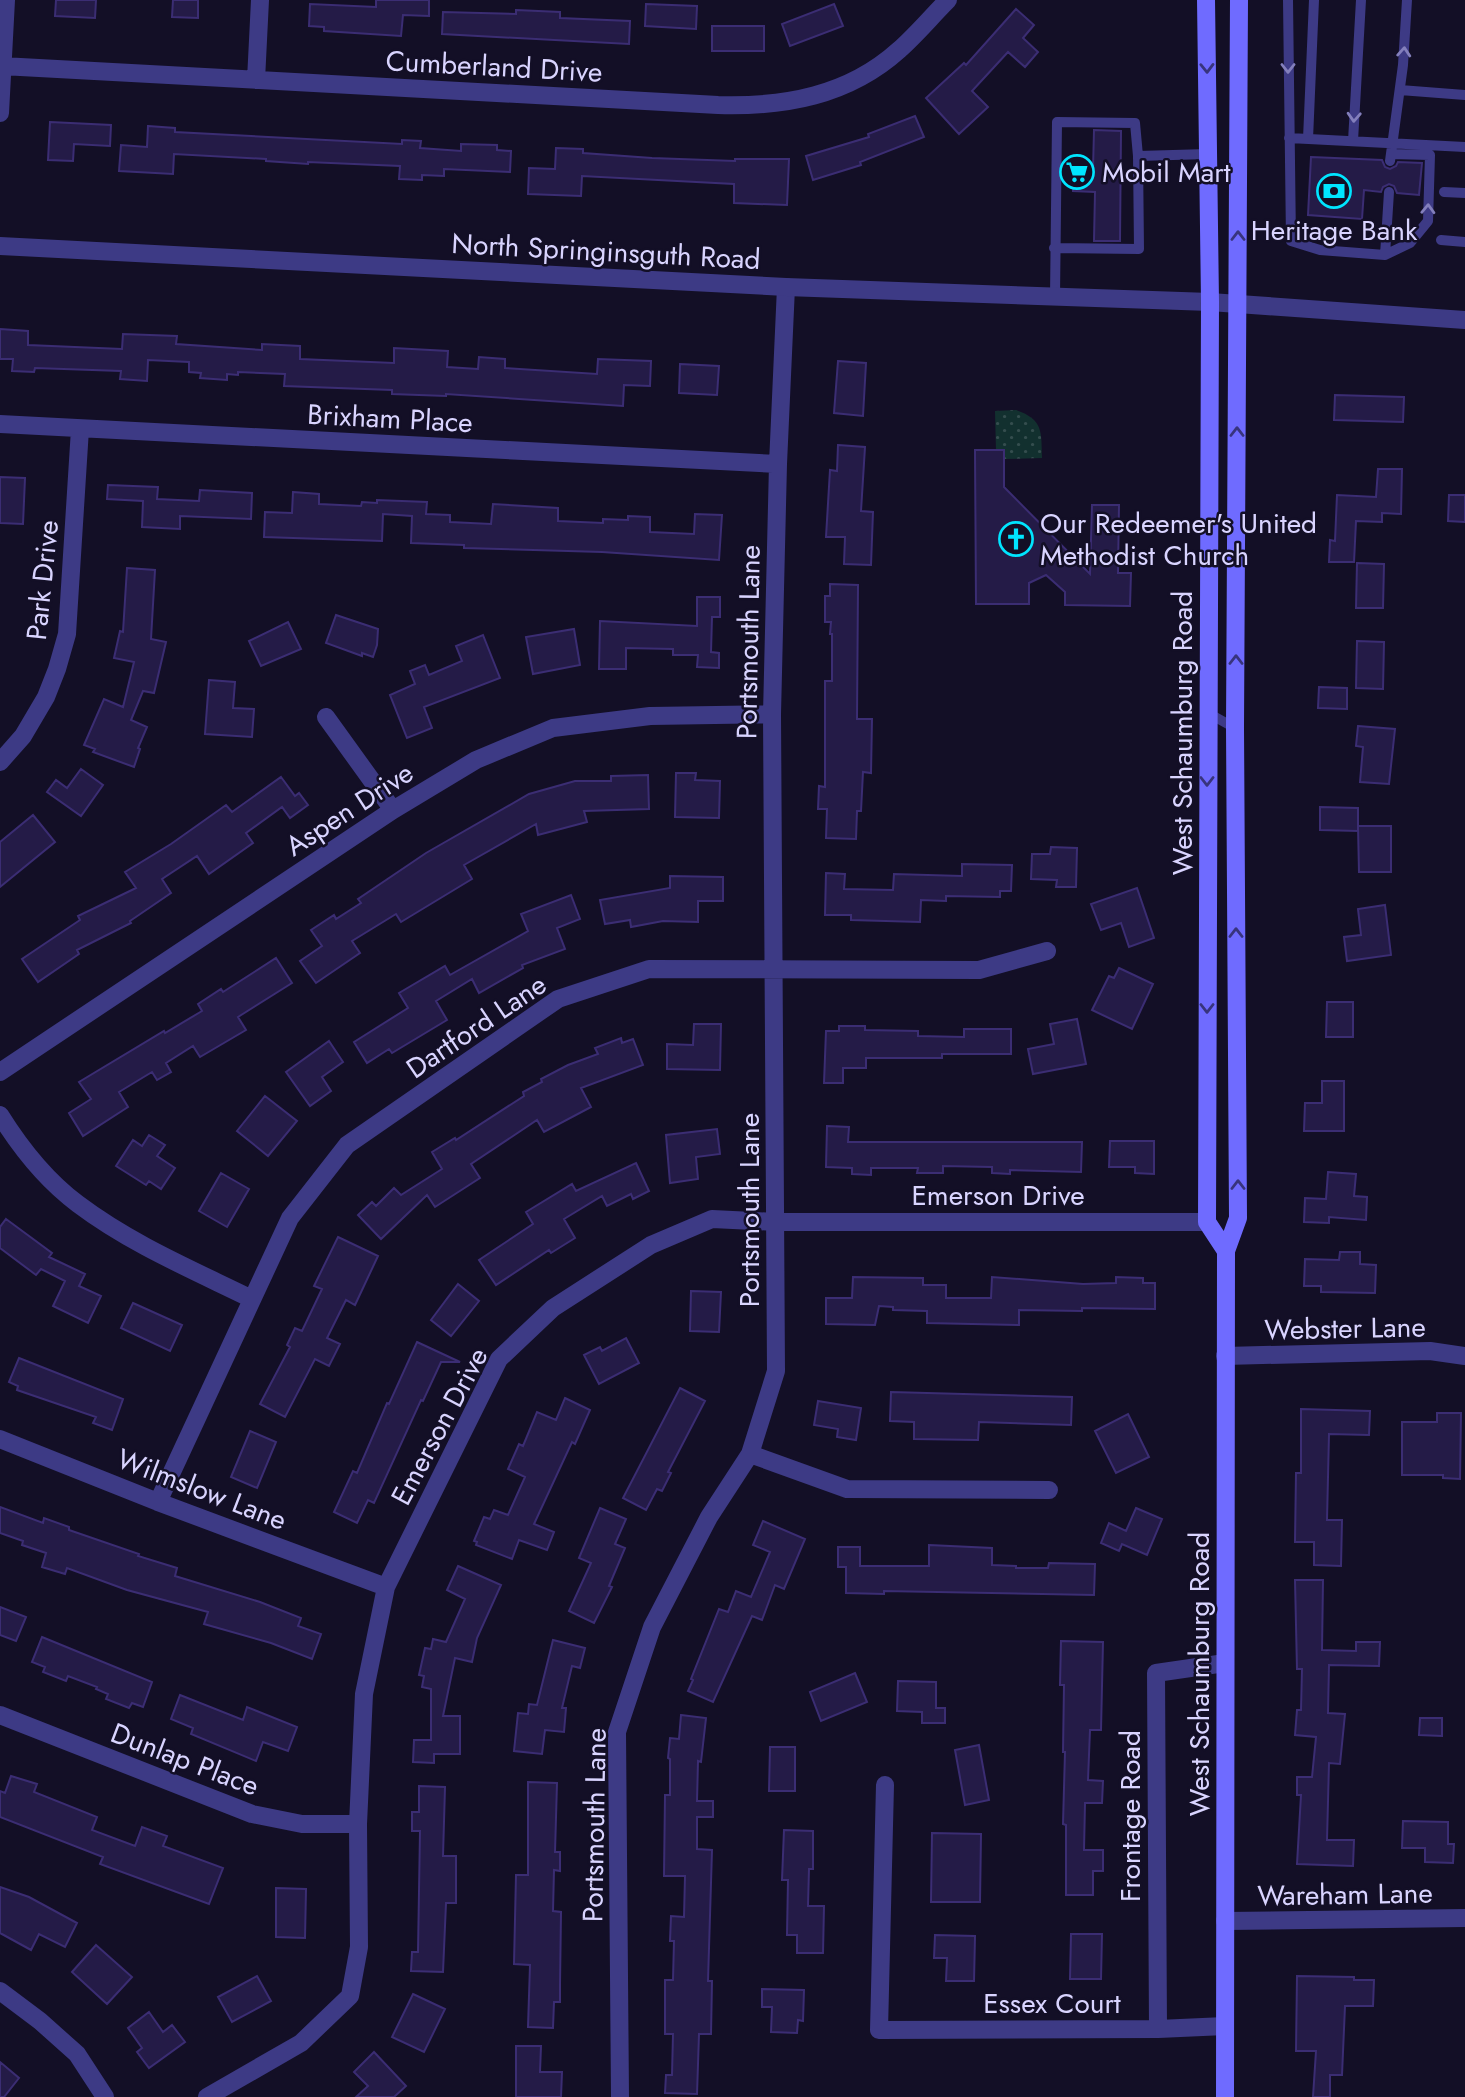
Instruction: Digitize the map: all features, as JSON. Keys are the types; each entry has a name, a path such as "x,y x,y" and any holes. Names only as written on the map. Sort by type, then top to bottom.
{"main road":[{"name":"West Schaumburg Road","path":"1206,0 1210,302 1207,1222"},
{"name":"West Schaumburg Road","path":"1225,2097 1226,1251 1238,1218 1235,728 1238,0"},
{"path":"1207,1222 1226,1251"}],"street":[{"path":"0,113 6,0"},
{"path":"256,80 260,0"},
{"name":"Cumberland Drive","path":"2,66 740,106 790,102 816,97 840,88 868,73 898,51 948,0"},
{"name":"North Springinsguth Road","path":"0,246 786,287 1210,302 1465,320"},
{"name":"Portsmouth Lane","path":"620,2097 617,1732 652,1628 709,1517 750,1454 776,1371 772,714 778,464 786,287"},
{"name":"Brixham Place","path":"0,424 778,464"},
{"name":"Park Drive","path":"0,762 23,736 46,697 68,634 80,429"},
{"name":"Aspen Drive","path":"0,1072 393,810 476,760 553,728 650,716 772,714"},
{"path":"326,717 393,810"},
{"name":"Dartford Lane","path":"158,1502 289,1218 347,1145 558,999 649,969 979,970 1047,951"},
{"path":"0,1115 15,1137 75,1202 140,1244 252,1299"},
{"name":"Emerson Drive","path":"207,2097 301,2043 350,1996 359,1947 358,1824 365,1694 386,1587 499,1359 552,1308 651,1245 712,1219 776,1222 1207,1222"},
{"name":"Webster Lane","path":"1225,1356 1430,1351 1465,1356"},
{"name":"Wilmslow Lane","path":"0,1439 158,1502 386,1587"},
{"path":"750,1454 847,1489 1049,1490"},
{"name":"Frontage Road","path":"1158,2029 1156,1673 1225,1662"},
{"name":"Dunlap Place","path":"0,1715 252,1814 302,1824 358,1824"},
{"name":"Essex Court","path":"885,1785 879,2030 1158,2029 1225,2026"},
{"name":"Wareham Lane","path":"1225,1921 1465,1918"},
{"path":"0,1991 40,2021 77,2054 105,2097"}],"lane":[{"path":"1288,0 1289,138 1291,241 1320,250 1385,255 1410,243 1428,221 1430,155 1391,153 1353,141 1289,138"},
{"path":"1308,139 1314,0"},
{"path":"1353,141 1361,0"},
{"path":"1391,153 1400,90 1407,0"},
{"path":"1400,90 1465,95"},
{"path":"1054,248 1139,249 1135,123 1057,122 1054,248 1055,297"},
{"path":"1391,153 1447,146 1465,147"},
{"path":"1138,156 1208,154"},
{"path":"1385,255 1388,192"},
{"path":"1444,192 1465,193"},
{"path":"1441,240 1465,242"},
{"path":"1208,713 1235,728"}],"green space":[{"path":"1016,410 1032,418 1039,428 1042,458 1004,459 1004,450 996,450 995,411"}],"building":[{"path":"56,0 96,0 95,18 55,16"},
{"path":"173,0 198,0 198,18 172,17"},
{"path":"376,0 429,0 429,16 403,15 401,36 324,31 324,27 309,26 310,4 376,7"},
{"path":"646,4 697,6 696,29 645,26"},
{"path":"834,4 843,26 790,46 782,24"},
{"path":"1016,9 1034,25 1023,38 1038,52 1025,67 1008,52 972,91 988,107 959,134 926,98 964,63 966,65"},
{"path":"516,10 560,12 560,18 630,21 629,44 442,34 443,12 516,14"},
{"path":"712,26 764,26 764,51 712,51"},
{"path":"915,116 924,137 860,162 861,165 813,180 806,156 869,137 868,134"},
{"path":"50,122 111,125 110,146 74,144 73,161 48,160"},
{"path":"148,126 175,128 175,132 402,144 402,140 421,141 420,148 461,151 461,144 497,145 497,150 511,151 510,172 444,169 444,176 422,175 422,180 399,179 400,166 308,164 174,154 173,174 119,171 121,145 147,147"},
{"path":"1094,130 1121,131 1120,241 1094,241 1095,192 1073,191 1073,169 1093,170"},
{"path":"556,148 583,149 583,153 652,158 735,161 789,159 787,205 734,203 734,184 582,176 581,196 528,194 529,168 555,169"},
{"path":"1311,157 1382,160 1385,167 1390,169 1398,162 1422,163 1419,195 1397,193 1394,186 1389,184 1383,187 1381,192 1364,190 1362,219 1308,215"},
{"path":"0,329 28,331 28,345 122,349 123,334 177,336 176,344 262,350 262,344 300,346 300,359 394,363 394,348 448,351 447,367 478,369 479,357 505,359 505,368 597,374 598,359 651,361 650,386 624,385 623,406 446,394 392,394 392,390 284,386 285,374 238,372 238,375 227,374 227,380 200,378 201,373 189,372 189,362 148,360 147,381 120,379 121,371 35,368 34,372 12,371 13,359 0,359"},
{"path":"838,361 866,363 863,416 834,413"},
{"path":"680,364 719,366 717,395 679,393"},
{"path":"1335,395 1404,397 1403,422 1334,420"},
{"path":"838,445 865,447 861,511 873,512 871,565 844,564 845,537 826,537 830,470 837,471"},
{"name":"Our Redeemer's United Methodist Church","path":"975,450 1004,450 1004,487 1090,574 1092,505 1119,505 1118,573 1131,573 1130,606 1065,605 1065,592 1046,575 1029,583 1029,604 976,604"},
{"path":"1378,469 1402,469 1401,514 1382,513 1382,522 1356,521 1354,562 1329,562 1330,540 1335,541 1337,495 1376,497"},
{"path":"0,477 25,478 23,524 0,523"},
{"path":"108,485 158,487 157,499 199,501 200,490 252,493 251,519 180,516 180,529 142,527 143,501 107,499"},
{"path":"293,492 319,494 319,504 361,506 362,502 377,503 377,500 427,502 426,514 450,515 450,522 491,524 493,504 558,508 558,521 603,523 603,519 650,517 650,532 694,534 695,514 722,515 719,560 411,543 412,516 383,514 382,541 264,537 265,512 292,513"},
{"path":"1449,495 1465,495 1465,522 1448,521"},
{"path":"1357,563 1384,564 1383,608 1356,608"},
{"path":"127,568 155,570 151,639 166,642 154,693 143,691 131,720 147,727 134,767 93,752 95,749 84,745 104,699 123,707 134,662 114,658 120,631 123,632"},
{"path":"830,584 858,585 857,719 872,719 871,773 863,772 856,839 826,838 827,809 818,809 819,786 825,787 825,681 832,681 831,622 825,622 825,596 830,596"},
{"path":"697,597 720,597 720,617 712,617 711,652 719,653 719,668 697,667 698,655 673,655 673,649 626,648 626,669 599,669 600,621 697,626"},
{"path":"336,615 378,629 373,657 362,653 362,656 326,643"},
{"path":"288,622 301,649 261,666 249,641"},
{"path":"574,629 580,665 533,674 526,637"},
{"path":"483,635 500,678 424,707 432,728 407,738 390,695 415,684 410,671 425,665 429,675 462,661 456,646"},
{"path":"1357,641 1384,642 1383,689 1356,688"},
{"path":"209,680 235,682 233,708 254,709 252,737 205,734"},
{"path":"1319,687 1347,688 1347,709 1318,708"},
{"path":"1358,726 1395,729 1389,784 1360,782 1363,747 1356,746"},
{"path":"81,769 103,785 81,816 47,792 56,780 67,788"},
{"path":"676,773 696,773 695,780 720,781 719,818 675,817"},
{"path":"648,775 649,809 584,811 587,822 538,835 536,824 464,865 472,879 401,922 396,914 352,941 360,953 316,983 300,961 322,946 311,930 334,915 336,919 361,903 358,899 426,853 529,794 575,781 611,781 611,776"},
{"path":"281,777 295,796 299,793 308,805 290,818 282,807 246,833 253,843 209,874 197,856 162,879 171,893 130,921 131,923 77,950 79,954 38,982 22,959 80,920 78,916 136,888 125,872 226,805 232,812"},
{"path":"1320,807 1358,808 1358,831 1320,830"},
{"path":"33,815 55,842 0,887 0,842"},
{"path":"1358,826 1391,826 1391,872 1359,872"},
{"path":"1051,847 1077,848 1076,887 1056,887 1057,880 1031,879 1032,854 1050,854"},
{"path":"962,864 1012,865 1011,891 1000,891 1000,897 946,896 946,901 921,900 920,922 851,920 851,915 825,915 826,873 845,874 844,889 893,890 894,874 962,876"},
{"path":"670,876 723,877 723,901 698,901 698,922 663,921 631,927 630,920 605,924 600,900 670,888"},
{"path":"1137,888 1154,938 1129,947 1121,923 1101,930 1091,904"},
{"path":"571,895 580,919 557,928 565,949 522,965 523,968 479,993 472,979 436,1001 447,1020 392,1053 389,1049 367,1063 354,1042 408,1008 399,993 445,966 450,975 528,931 521,914"},
{"path":"1385,905 1391,955 1347,961 1344,937 1361,935 1358,909"},
{"path":"276,958 292,983 238,1017 246,1030 200,1057 193,1046 166,1063 171,1072 157,1080 152,1072 119,1092 128,1107 83,1136 69,1113 91,1099 79,1082 202,1011 198,1004 221,989 223,992"},
{"path":"1119,968 1153,984 1132,1029 1092,1010 1109,976 1114,978"},
{"path":"1327,1002 1353,1002 1353,1037 1326,1037"},
{"path":"1077,1019 1086,1064 1033,1074 1028,1049 1054,1044 1050,1024"},
{"path":"694,1024 721,1024 720,1070 667,1069 667,1044 693,1045"},
{"path":"839,1026 865,1026 865,1030 918,1031 918,1036 964,1037 964,1029 1011,1029 1011,1054 866,1058 866,1068 843,1068 843,1083 824,1083 826,1031 839,1031"},
{"path":"621,1038 622,1043 633,1039 643,1065 581,1088 591,1107 544,1132 537,1120 471,1164 480,1178 435,1207 427,1195 381,1239 358,1215 372,1202 376,1206 394,1188 401,1195 442,1169 432,1152 455,1138 456,1140 524,1096 523,1092 542,1082 541,1079 598,1054 595,1048"},
{"path":"329,1041 343,1062 322,1077 331,1091 310,1106 286,1072"},
{"path":"1322,1081 1344,1081 1344,1131 1304,1131 1305,1103 1322,1103"},
{"path":"265,1096 297,1121 268,1156 237,1131"},
{"path":"827,1126 849,1127 848,1142 1082,1142 1081,1172 1010,1170 1010,1174 992,1173 992,1167 943,1166 943,1173 917,1173 918,1168 871,1168 871,1175 852,1174 852,1168 826,1167"},
{"path":"717,1129 720,1154 696,1157 698,1179 670,1183 666,1135"},
{"path":"149,1135 165,1145 157,1156 175,1168 161,1189 149,1181 146,1185 116,1166 133,1140 142,1146"},
{"path":"1110,1141 1154,1141 1154,1174 1135,1173 1135,1167 1109,1167"},
{"path":"636,1163 649,1191 633,1199 631,1194 607,1206 602,1196 564,1219 575,1238 551,1253 549,1250 496,1285 479,1260 533,1224 526,1212 572,1184 576,1191"},
{"path":"1328,1172 1356,1174 1354,1196 1367,1197 1366,1220 1329,1217 1329,1223 1304,1222 1305,1198 1326,1199"},
{"path":"221,1173 249,1189 227,1227 199,1211"},
{"path":"6,1219 52,1253 49,1257 85,1274 79,1286 101,1296 88,1323 53,1306 65,1281 41,1269 36,1275 0,1248 0,1227"},
{"path":"338,1237 378,1256 355,1305 346,1300 327,1338 340,1344 329,1366 315,1359 285,1417 260,1404 290,1347 287,1345 295,1328 302,1331 322,1289 314,1286"},
{"path":"1340,1252 1360,1252 1360,1264 1376,1265 1375,1293 1321,1292 1321,1286 1304,1286 1305,1259 1339,1260"},
{"path":"853,1277 923,1278 923,1285 946,1285 946,1298 991,1298 992,1277 1083,1284 1116,1283 1116,1277 1143,1278 1143,1283 1155,1283 1155,1309 1019,1310 1019,1325 927,1323 927,1311 893,1310 893,1307 879,1306 875,1325 826,1324 826,1298 852,1298"},
{"path":"458,1284 479,1301 451,1336 431,1320"},
{"path":"691,1291 721,1292 719,1332 690,1331"},
{"path":"133,1303 182,1325 170,1351 121,1328"},
{"path":"626,1338 639,1363 599,1384 584,1355 600,1347 602,1351"},
{"path":"417,1342 460,1362 441,1362 374,1503 368,1500 357,1523 334,1512 353,1471 357,1473"},
{"path":"19,1358 123,1399 112,1430 93,1423 96,1417 17,1390 18,1386 9,1382"},
{"path":"680,1388 705,1401 668,1472 671,1473 662,1491 657,1489 646,1510 623,1498"},
{"path":"891,1392 1072,1397 1071,1425 979,1422 978,1440 914,1439 914,1422 890,1421"},
{"path":"565,1398 590,1410 534,1524 554,1532 547,1550 519,1540 512,1559 476,1545 477,1542 474,1541 484,1517 490,1519 494,1510 508,1515 525,1477 508,1469 519,1444 523,1446 537,1412 556,1420"},
{"path":"818,1401 861,1408 856,1440 837,1437 838,1429 814,1425"},
{"path":"1301,1409 1370,1411 1369,1435 1329,1434 1327,1520 1342,1520 1341,1566 1314,1565 1314,1542 1295,1542 1296,1473 1301,1473"},
{"path":"1437,1413 1461,1413 1460,1479 1443,1478 1443,1475 1402,1475 1402,1422 1437,1422"},
{"path":"1128,1414 1149,1457 1116,1473 1095,1431"},
{"path":"250,1431 276,1442 257,1488 231,1477"},
{"path":"0,1507 43,1523 44,1518 69,1527 69,1530 177,1568 175,1576 260,1602 301,1618 298,1626 321,1634 312,1659 271,1643 204,1624 208,1612 127,1590 67,1568 65,1574 42,1567 46,1553 22,1545 23,1541 0,1533"},
{"path":"600,1508 626,1519 615,1544 625,1548 609,1586 612,1587 594,1623 569,1611 591,1563 579,1558"},
{"path":"1136,1508 1162,1519 1147,1555 1122,1544 1119,1551 1101,1543 1109,1523 1126,1531"},
{"path":"763,1521 805,1539 784,1589 775,1585 762,1620 752,1616 713,1702 688,1691 693,1680 691,1679 719,1609 728,1612 736,1591 751,1597 770,1552 753,1545"},
{"path":"929,1545 992,1548 992,1565 1016,1568 1048,1568 1049,1563 1095,1564 1094,1595 884,1591 884,1594 846,1593 846,1567 838,1567 838,1547 860,1547 860,1566 929,1566"},
{"path":"458,1566 501,1585 477,1638 472,1662 455,1658 443,1716 460,1716 460,1754 434,1754 434,1763 413,1762 414,1740 431,1740 431,1689 422,1687 424,1676 419,1675 425,1648 431,1649 433,1639 446,1642 465,1599 447,1590"},
{"path":"1295,1580 1323,1580 1322,1650 1356,1651 1356,1642 1380,1642 1379,1666 1329,1665 1328,1713 1345,1714 1340,1764 1329,1763 1327,1840 1354,1840 1353,1866 1297,1864 1301,1795 1297,1795 1297,1777 1312,1777 1316,1737 1295,1735 1297,1710 1301,1710 1302,1669 1297,1669"},
{"path":"0,1607 26,1617 16,1641 0,1635"},
{"path":"42,1637 152,1682 143,1707 132,1703 129,1708 106,1699 108,1694 96,1689 97,1687 68,1676 66,1681 43,1672 45,1667 32,1662"},
{"path":"553,1640 585,1648 580,1668 572,1666 562,1708 566,1708 564,1732 545,1730 542,1754 514,1751 518,1713 528,1714 529,1704 537,1705"},
{"path":"1061,1641 1103,1642 1101,1730 1090,1730 1088,1780 1103,1781 1102,1803 1085,1803 1084,1850 1103,1850 1103,1871 1093,1871 1093,1895 1066,1895 1066,1825 1063,1824 1064,1685 1060,1685"},
{"path":"855,1673 867,1702 821,1721 810,1692"},
{"path":"898,1681 936,1682 936,1708 945,1708 945,1723 922,1723 922,1712 897,1711"},
{"path":"180,1695 243,1720 247,1707 297,1727 288,1751 263,1742 256,1761 191,1734 193,1728 171,1719"},
{"path":"681,1715 706,1718 701,1762 698,1761 697,1801 713,1801 713,1817 697,1817 697,1849 712,1850 708,1981 712,1981 711,2034 699,2034 697,2094 665,2093 666,2075 672,2075 673,2034 665,2034 665,1980 673,1980 674,1941 670,1941 671,1916 684,1917 685,1876 664,1876 665,1795 670,1795 670,1738 679,1739"},
{"path":"1420,1718 1442,1718 1442,1736 1419,1735"},
{"path":"979,1745 989,1800 965,1805 955,1750"},
{"path":"770,1747 795,1747 795,1791 769,1791"},
{"path":"11,1776 37,1784 34,1792 97,1817 92,1830 135,1846 142,1827 167,1836 163,1846 223,1868 209,1904 100,1864 103,1857 0,1817 0,1791 5,1793"},
{"path":"528,1782 557,1783 555,1852 560,1852 560,1871 554,1870 553,1911 561,1912 560,2002 554,2002 553,2028 528,2027 530,1965 514,1964 516,1875 528,1875"},
{"path":"419,1786 445,1787 443,1856 456,1856 456,1903 446,1903 443,1972 411,1971 412,1952 418,1952 420,1831 412,1831 412,1812 419,1812"},
{"path":"1403,1821 1448,1822 1448,1844 1454,1844 1453,1863 1425,1862 1425,1848 1402,1848"},
{"path":"784,1830 813,1831 813,1869 809,1869 808,1906 824,1906 823,1953 797,1953 797,1935 787,1935 788,1880 782,1880"},
{"path":"932,1833 981,1834 980,1902 931,1902"},
{"path":"0,1887 29,1897 77,1923 65,1947 39,1934 31,1950 0,1933"},
{"path":"276,1888 306,1889 305,1938 276,1937"},
{"path":"1071,1934 1102,1934 1101,1979 1070,1979"},
{"path":"935,1935 975,1936 974,1981 946,1981 947,1958 934,1958"},
{"path":"96,1945 132,1977 107,2004 72,1972"},
{"path":"257,1976 271,2001 232,2022 218,1997"},
{"path":"1297,1976 1374,1980 1373,2006 1345,2006 1342,2075 1330,2075 1330,2097 1313,2097 1316,2051 1296,2051"},
{"path":"762,1989 804,1990 803,2021 798,2020 797,2033 771,2032 772,2007 762,2007"},
{"path":"413,1994 445,2009 424,2052 392,2037"},
{"path":"149,2012 163,2032 172,2025 185,2042 149,2068 137,2052 142,2048 128,2028"},
{"path":"516,2046 541,2046 540,2072 562,2072 561,2097 516,2097"},
{"path":"374,2052 406,2086 394,2097 356,2097 368,2086 354,2072"},
{"path":"0,2062 19,2078 4,2097 0,2097"}],"place":[{"name":"Mobil Mart","path":"1077,172"},
{"name":"Heritage Bank","path":"1334,191"},
{"name":"Our Redeemer's United Methodist Church","path":"1016,539"}]}
